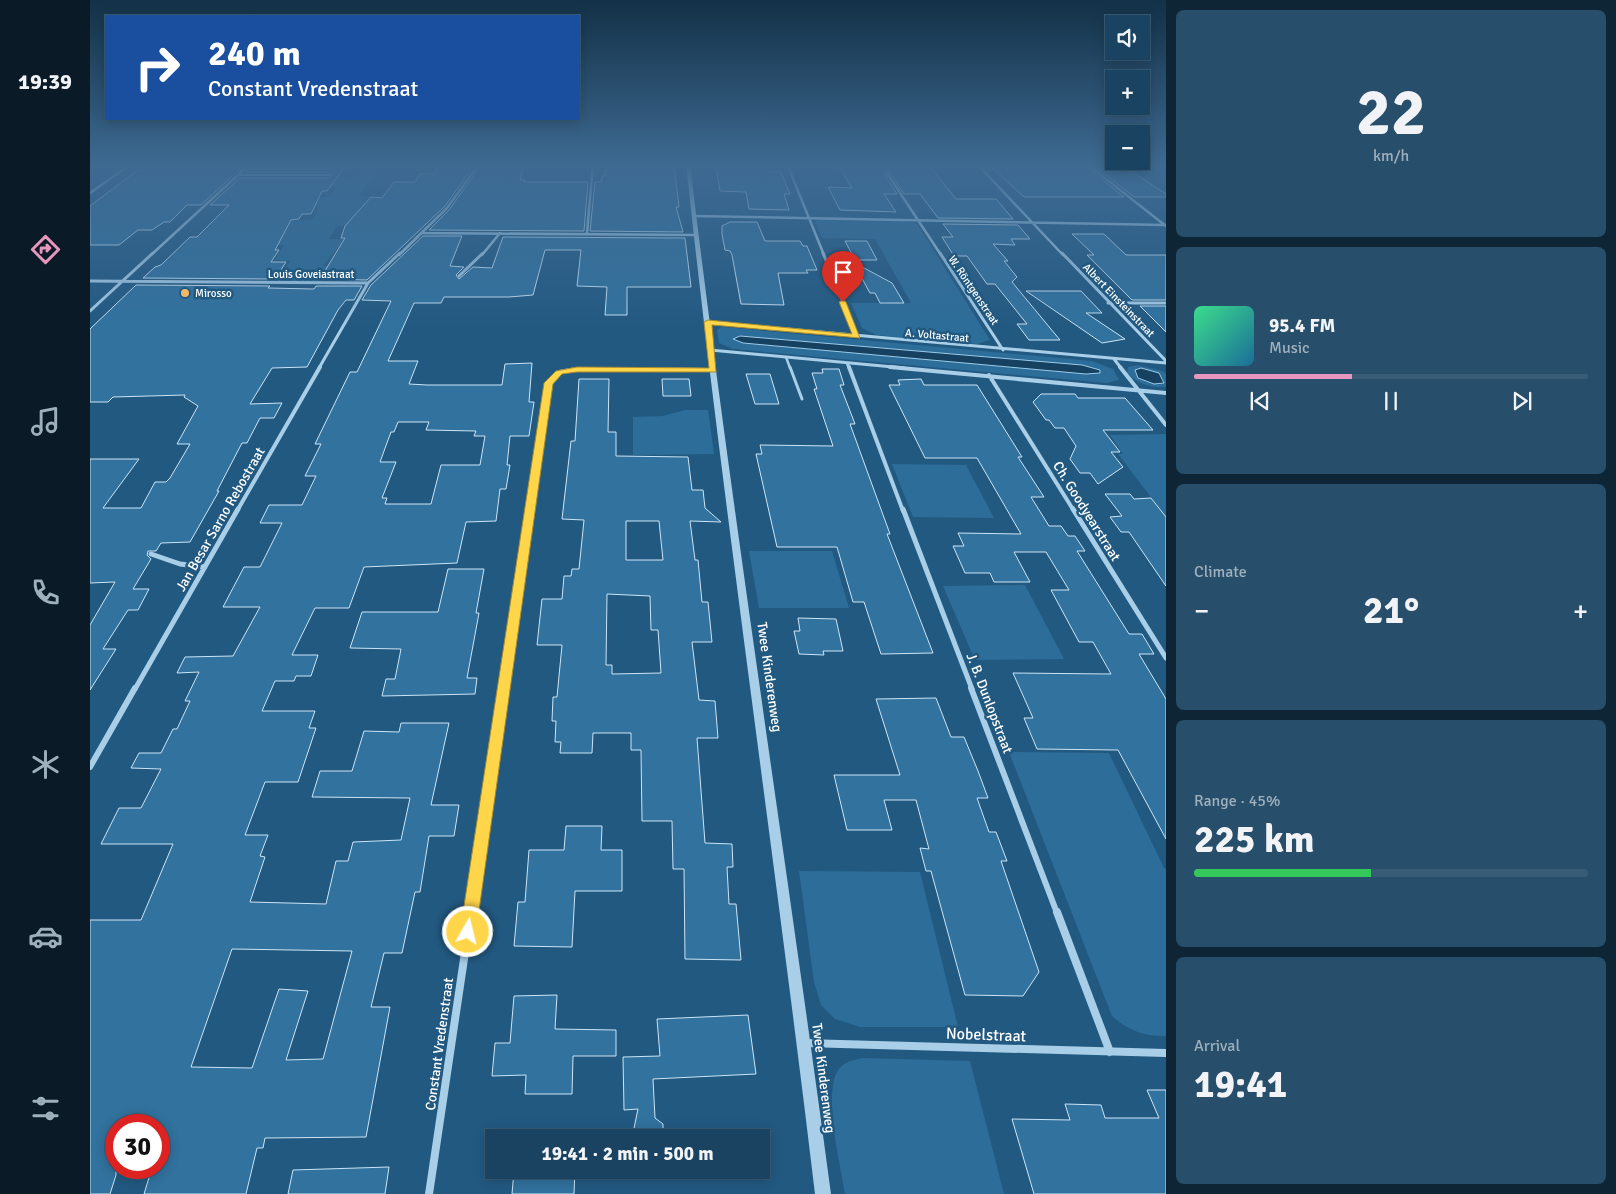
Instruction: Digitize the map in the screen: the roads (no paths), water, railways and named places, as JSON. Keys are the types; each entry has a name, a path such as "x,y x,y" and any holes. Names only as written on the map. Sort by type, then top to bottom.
{"street":[{"path":"90,311 189,220"},
{"name":"Louis Goveiastraat","path":"90,281 368,283 436,220"},
{"path":"587,234 588,220"},
{"name":"Twee Kinderenweg","path":"694,220 710,350 805,1043 823,1194"},
{"path":"808,220 857,336"},
{"path":"902,220 1166,225"},
{"name":"W. Röntgenstraat","path":"917,220 1003,350"},
{"name":"Albert Einsteinstraat","path":"1029,220 1166,362"},
{"path":"423,233 696,235"},
{"path":"459,276 485,252 500,233"},
{"name":"Jan Besar Sarno Rebostraat","path":"90,767 368,283"},
{"path":"1108,302 1166,303"},
{"name":"A. Voltastraat","path":"708,322 1003,350 1166,362"},
{"path":"710,350 1166,393"},
{"path":"1114,359 1136,390 1166,425"},
{"name":"J. B. Dunlopstraat","path":"847,363 1110,1052"},
{"name":"Constant Vredenstraat","path":"429,1194 549,383 559,372 577,370 714,370"},
{"name":"Ch. Goodyearstraat","path":"989,375 1166,658"},
{"path":"151,554 180,564 205,567"},
{"name":"Nobelstraat","path":"805,1043 1166,1053"}],"lane":[{"path":"786,358 802,399"}],"place":[{"name":"Mirosso","path":"185,293"}]}
